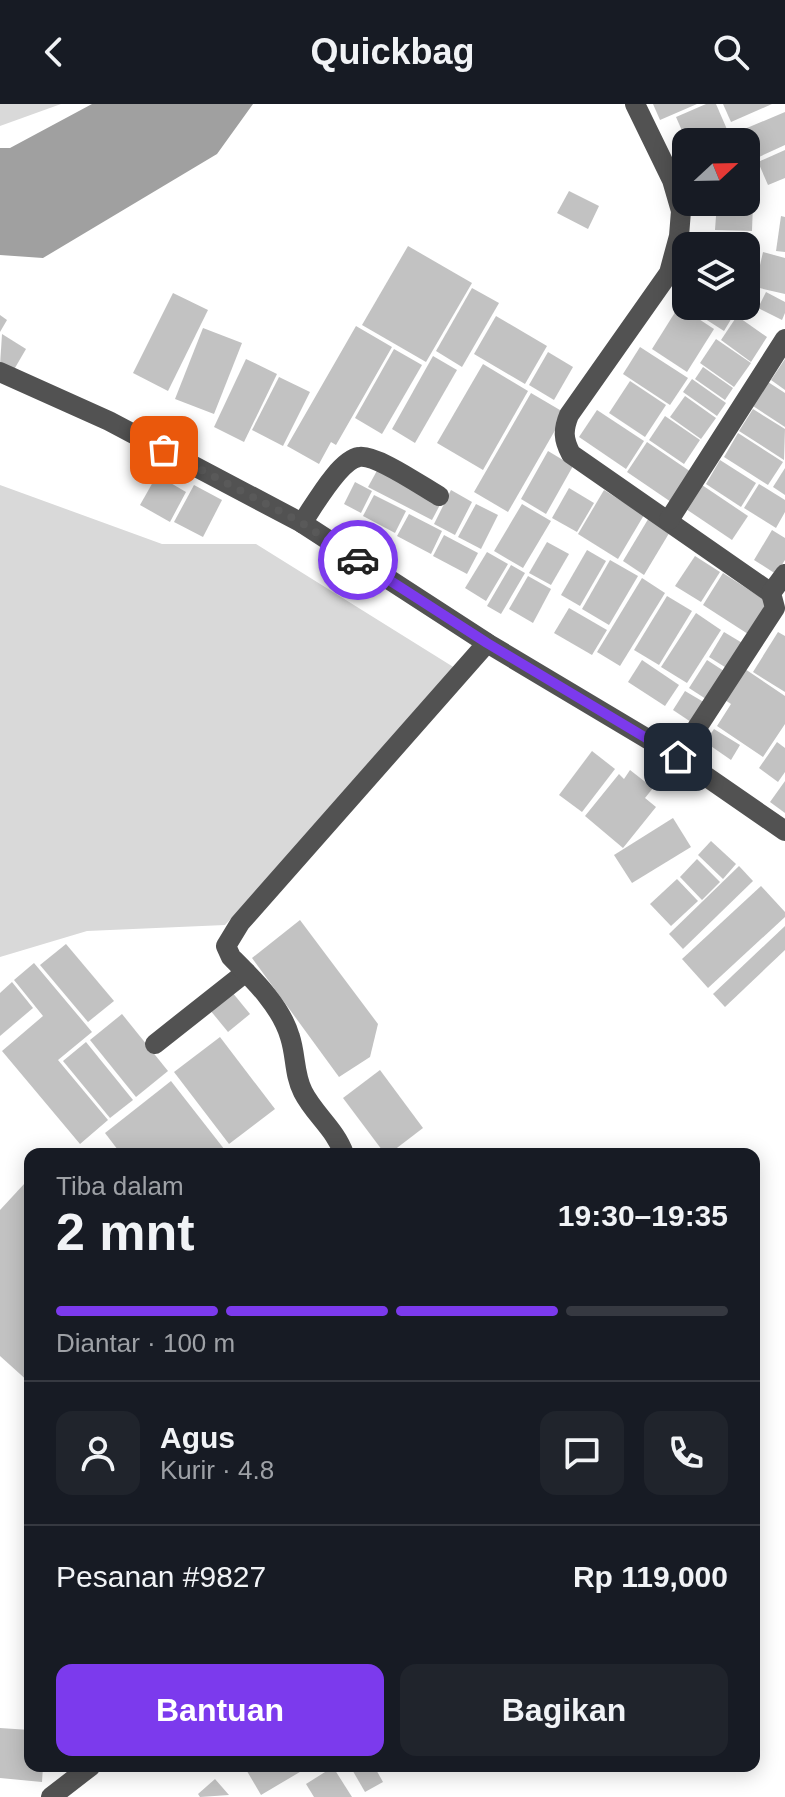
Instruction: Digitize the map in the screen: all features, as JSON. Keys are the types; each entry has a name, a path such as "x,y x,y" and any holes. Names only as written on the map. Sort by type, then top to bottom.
{"street":[{"path":"635,104 672,180 681,211 679,236 669,273 569,415 564,427 564,441 571,454 669,520 777,604"},
{"path":"669,520 785,339"},
{"path":"0,372 109,421 302,523 487,643 678,757 785,831"},
{"path":"302,523 342,466 359,457 372,459 439,496"},
{"path":"678,757 777,604 785,574"},
{"path":"341,1148 332,1131 312,1110 299,1084 292,1040 283,1018 231,957 226,946 240,923 487,643"},
{"path":"155,1044 246,972"},
{"path":"51,1797 83,1772"}],"shaded area":[{"path":"0,104 61,104 0,126"},
{"path":"92,104 253,104 217,154 43,258 0,255 0,148 10,148"},
{"path":"0,485 162,544 256,544 463,673 225,925 87,931 0,957"}],"building":[{"path":"653,104 697,104 660,120"},
{"path":"706,104 716,104 726,128 681,128 676,117"},
{"path":"723,104 772,104 731,122"},
{"path":"785,112 785,145 760,156 760,128 747,128"},
{"path":"785,150 785,178 768,185 760,161"},
{"path":"569,191 599,206 588,229 557,213"},
{"path":"716,216 753,216 752,231 715,230"},
{"path":"781,216 785,217 785,252 776,251"},
{"path":"408,246 472,283 426,362 362,325"},
{"path":"763,252 785,258 785,294 760,288"},
{"path":"472,288 499,303 462,367 436,351"},
{"path":"766,292 785,302 782,320 760,309"},
{"path":"173,293 208,310 168,391 133,373"},
{"path":"0,315 7,320 0,332"},
{"path":"496,316 547,346 525,384 474,354"},
{"path":"672,317 672,320 700,320 714,329 687,372 652,349"},
{"path":"707,320 731,320 724,331"},
{"path":"734,320 743,320 767,337 751,362 721,340"},
{"path":"356,326 392,347 336,445 331,442 319,464 287,446"},
{"path":"203,328 242,343 214,414 175,399"},
{"path":"2,334 26,349 12,373 0,365"},
{"path":"716,339 751,363 734,387 700,363"},
{"path":"640,347 688,378 670,405 623,374"},
{"path":"394,349 422,365 382,434 355,418"},
{"path":"548,352 573,367 554,400 529,385"},
{"path":"433,356 457,370 415,443 392,429"},
{"path":"246,359 277,374 244,442 214,427"},
{"path":"785,359 785,390 771,380"},
{"path":"483,364 528,391 483,470 437,443"},
{"path":"703,367 733,388 725,400 695,379"},
{"path":"279,377 310,392 283,446 252,430"},
{"path":"692,379 726,403 717,416 683,392"},
{"path":"630,381 666,405 645,437 609,413"},
{"path":"768,382 785,393 785,427 753,406"},
{"path":"531,393 565,413 508,512 474,492"},
{"path":"685,396 716,418 701,439 670,417"},
{"path":"753,409 785,429 784,460 739,431"},
{"path":"597,410 644,441 626,469 579,437"},
{"path":"665,416 700,440 684,464 649,440"},
{"path":"738,433 783,462 768,485 724,457"},
{"path":"647,442 694,474 674,504 627,472"},
{"path":"548,451 573,466 546,514 521,499"},
{"path":"720,460 756,483 741,507 706,484"},
{"path":"379,467 442,501 432,520 368,487"},
{"path":"785,468 785,495 773,487"},
{"path":"157,475 186,492 170,522 140,505"},
{"path":"355,482 372,491 361,513 344,504"},
{"path":"759,484 785,500 785,512 776,528 744,508"},
{"path":"194,485 222,500 203,537 174,522"},
{"path":"702,485 748,516 732,540 686,509"},
{"path":"569,488 594,503 577,532 552,518"},
{"path":"451,490 472,502 455,535 434,524"},
{"path":"604,490 644,515 618,559 578,534"},
{"path":"374,495 406,511 395,533 363,516"},
{"path":"476,504 498,515 481,549 458,537"},
{"path":"522,504 551,521 523,568 494,551"},
{"path":"409,514 442,531 431,554 397,536"},
{"path":"650,516 671,530 644,575 623,561"},
{"path":"772,530 785,538 785,560 776,574 754,560"},
{"path":"444,535 478,553 467,574 433,556"},
{"path":"547,542 569,554 551,585 529,573"},
{"path":"587,550 606,561 580,606 561,595"},
{"path":"487,552 508,564 486,601 465,588"},
{"path":"695,556 720,572 701,602 675,586"},
{"path":"610,560 638,576 609,625 582,609"},
{"path":"511,565 525,573 501,614 487,606"},
{"path":"723,573 768,602 748,634 703,605"},
{"path":"528,576 551,589 533,623 509,609"},
{"path":"642,578 665,593 620,666 597,652"},
{"path":"667,596 692,611 659,665 634,650"},
{"path":"569,608 607,630 592,655 554,633"},
{"path":"696,613 721,630 687,683 661,667"},
{"path":"724,632 744,644 728,669 709,657"},
{"path":"778,632 785,636 785,692 753,672"},
{"path":"642,660 679,685 665,706 628,682"},
{"path":"707,660 727,673 709,701 689,688"},
{"path":"745,669 785,696 785,724 763,757 717,726 731,704 725,700"},
{"path":"685,691 707,704 694,724 673,710"},
{"path":"714,729 740,745 731,760 705,742"},
{"path":"777,742 785,748 785,772 778,782 759,768"},
{"path":"592,751 615,769 582,812 559,795"},
{"path":"630,770 653,788 645,798 656,807 623,848 585,816 619,774 624,779"},
{"path":"785,781 785,813 770,802"},
{"path":"673,818 691,847 632,883 614,855"},
{"path":"711,841 736,864 723,879 698,855"},
{"path":"697,859 720,882 702,900 680,877"},
{"path":"739,866 753,881 683,949 669,934"},
{"path":"677,879 698,901 671,926 650,904"},
{"path":"761,886 785,912 785,917 708,988 682,959"},
{"path":"300,920 378,1024 370,1057 339,1077 252,958"},
{"path":"785,926 785,950 725,1007 713,994"},
{"path":"66,944 114,1001 88,1022 40,965"},
{"path":"34,963 92,1032 58,1060 108,1120 80,1144 2,1051 43,1016 14,980"},
{"path":"12,982 33,1008 0,1036 0,993"},
{"path":"232,992 250,1014 228,1032 210,1010"},
{"path":"122,1014 168,1071 136,1097 90,1040"},
{"path":"220,1037 275,1109 229,1144 174,1072"},
{"path":"86,1042 133,1100 110,1118 63,1061"},
{"path":"380,1070 423,1128 397,1148 380,1148 343,1098"},
{"path":"171,1081 223,1148 116,1148 105,1133"},
{"path":"24,1184 24,1378 0,1356 0,1210"},
{"path":"0,1728 24,1730 24,1772 43,1772 42,1782 0,1778"},
{"path":"248,1772 300,1772 261,1795"},
{"path":"325,1772 336,1772 352,1797 314,1797 306,1784"},
{"path":"353,1772 377,1772 383,1782 365,1792"},
{"path":"215,1779 229,1795 200,1797 198,1794"}],"way so far":[{"path":"164,450 302,523 358,560"}],"route":[{"path":"358,560 487,643 678,757"}]}
